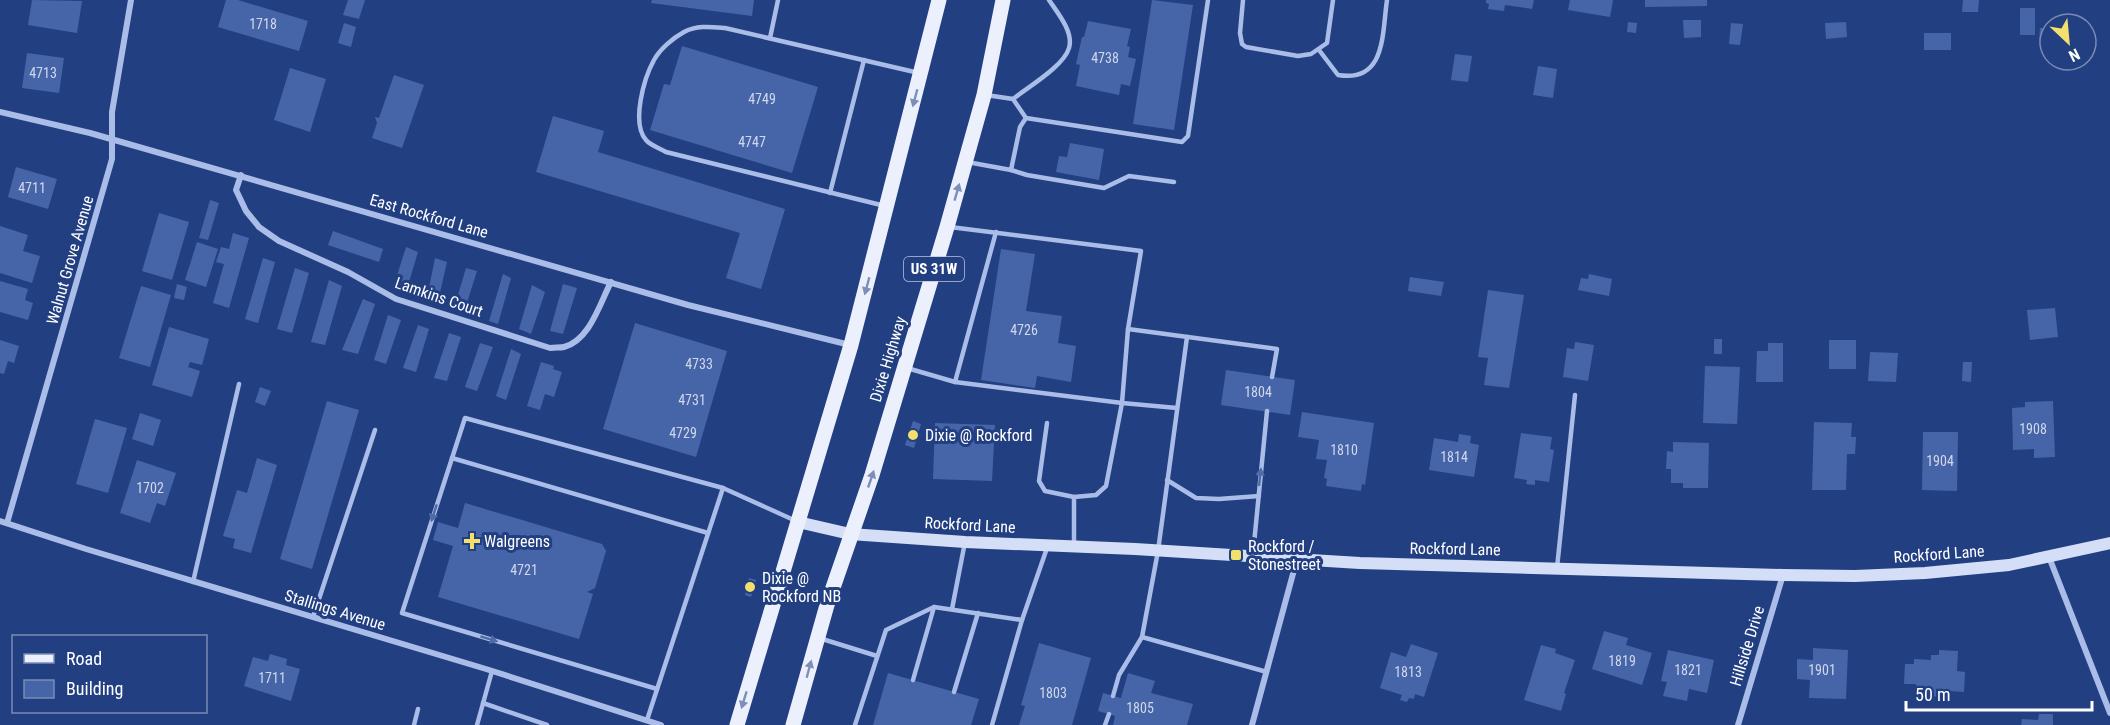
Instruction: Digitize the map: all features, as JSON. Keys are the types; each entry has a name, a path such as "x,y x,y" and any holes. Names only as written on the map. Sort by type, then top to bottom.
{"main road":[{"path":"737,725 851,345 939,0"},
{"name":"Dixie Highway","path":"793,725 817,638 850,534 872,475 966,162 984,95 1003,0"},
{"name":"Rockford Lane","path":"798,522 850,534 965,542 1360,563 1783,575 1855,576 1925,573 2009,565 2110,543"}],"street":[{"name":"Walnut Grove Avenue","path":"4,522 90,240 112,159 112,112 130,0"},
{"name":"East Rockford Lane","path":"0,112 240,175 688,305 851,345"},
{"name":"Lamkins Court","path":"240,175 236,190 246,211 259,227 279,241 348,272 396,299 550,348 565,346 579,340 587,329 610,282"},
{"name":"Stallings Avenue","path":"4,522 661,725"},
{"path":"2049,557 2110,713"},
{"path":"1252,725 1297,559"},
{"name":"Hillside Drive","path":"1738,725 1783,575"}],"lane":[{"path":"770,38 778,0"},
{"path":"984,95 1013,99 1065,57 1070,46 1068,33 1049,0"},
{"path":"1013,99 1026,118 1182,142 1188,136 1208,0"},
{"path":"1243,0 1240,33 1242,44 1246,47 1299,56 1311,54 1327,43 1333,0"},
{"path":"1319,50 1331,69 1338,75 1353,75 1370,69 1378,59 1387,0"},
{"path":"887,206 666,152 646,141 641,132 638,116 647,77 655,58 670,42 685,32 703,27 725,28 922,73"},
{"path":"830,193 864,60"},
{"path":"1011,170 1020,127 1026,118"},
{"path":"966,162 1104,188 1129,176 1174,182"},
{"path":"947,226 1141,251 1128,329 1122,403 1106,486 1096,495 1074,497 1046,490 1039,481 1047,423"},
{"path":"956,382 996,232"},
{"path":"1128,329 1277,349 1272,377"},
{"path":"1113,696 1119,675 1142,637 1158,551 1186,337"},
{"path":"905,368 956,382 1177,408"},
{"path":"193,582 239,384"},
{"path":"1557,568 1575,395"},
{"path":"1253,556 1267,411"},
{"path":"657,689 402,613 465,418 723,488 798,522"},
{"path":"313,617 375,430"},
{"path":"453,458 708,533"},
{"path":"1167,480 1196,498 1259,496"},
{"path":"647,720 723,488"},
{"path":"1074,497 1074,547"},
{"path":"952,609 965,542"},
{"path":"992,725 1022,620 1048,545"},
{"path":"855,725 886,630 934,606 1022,620"},
{"path":"913,680 934,606"},
{"path":"954,692 978,613"},
{"path":"1142,637 1267,672"},
{"path":"817,638 877,656"},
{"path":"477,725 492,671"},
{"path":"483,703 548,725"},
{"path":"414,725 418,709"},
{"path":"1105,725 1109,714"}],"building":[{"path":"32,0 82,1 77,33 28,25"},
{"path":"226,0 238,0 308,21 299,51 218,27"},
{"path":"348,0 365,0 359,19 343,15"},
{"path":"652,0 754,0 752,16 651,3"},
{"path":"1152,0 1193,5 1174,130 1133,124"},
{"path":"1486,0 1534,0 1532,9 1505,5 1504,11 1488,9 1489,4"},
{"path":"1570,0 1613,0 1610,17 1568,10"},
{"path":"1645,0 1707,0 1707,6 1645,7"},
{"path":"1963,0 1979,0 1978,12 1962,12"},
{"path":"2020,8 2035,8 2035,35 2020,35"},
{"path":"1683,20 1701,20 1701,37 1684,38"},
{"path":"1088,21 1131,29 1127,46 1130,47 1128,57 1136,59 1130,86 1121,84 1119,95 1076,86 1080,65 1076,64"},
{"path":"1628,22 1637,23 1636,33 1627,32"},
{"path":"1846,22 1847,37 1826,39 1825,23"},
{"path":"344,23 356,27 351,47 338,43"},
{"path":"1731,23 1743,24 1740,45 1729,44"},
{"path":"1924,33 1951,33 1951,50 1924,50"},
{"path":"682,46 818,87 792,173 650,130 664,84 670,85"},
{"path":"27,53 64,58 59,93 22,88"},
{"path":"1455,54 1472,56 1468,82 1451,80"},
{"path":"1538,66 1557,69 1553,98 1533,95"},
{"path":"290,68 326,79 310,132 274,120"},
{"path":"394,75 424,85 402,148 372,138 377,123 375,117 379,118"},
{"path":"553,116 604,131 598,152 785,209 761,289 726,278 740,233 536,172"},
{"path":"1070,143 1104,149 1099,180 1056,172 1059,156 1067,157"},
{"path":"16,167 57,179 48,209 8,197"},
{"path":"210,200 219,203 208,240 199,238"},
{"path":"159,213 189,222 172,280 142,271"},
{"path":"0,226 28,235 23,251 40,256 32,283 0,273"},
{"path":"333,231 383,249 379,262 328,245"},
{"path":"233,233 249,238 229,308 213,303 224,264 216,262 221,247 229,249"},
{"path":"197,242 218,249 206,287 185,280"},
{"path":"406,247 418,252 406,292 393,288"},
{"path":"1001,249 1035,254 1026,311 1062,316 1058,343 1076,346 1071,382 1037,376 1035,388 981,380"},
{"path":"263,258 275,262 258,323 245,319"},
{"path":"435,258 447,262 438,301 427,298"},
{"path":"295,268 309,273 292,333 277,329"},
{"path":"466,268 477,271 465,309 455,305"},
{"path":"503,274 511,278 498,324 489,321"},
{"path":"1589,274 1612,279 1609,296 1578,290 1581,278 1588,279"},
{"path":"1410,277 1444,282 1441,296 1408,291"},
{"path":"329,280 342,286 325,345 311,342"},
{"path":"0,281 28,289 25,300 33,303 28,320 0,312"},
{"path":"177,284 187,287 184,300 174,298"},
{"path":"563,284 577,288 563,334 550,331"},
{"path":"532,285 545,292 531,334 519,329"},
{"path":"141,286 171,295 150,367 119,358"},
{"path":"1488,290 1524,295 1509,388 1484,385 1488,358 1478,357"},
{"path":"363,299 375,304 358,354 342,350"},
{"path":"2055,308 2058,337 2030,340 2027,310"},
{"path":"388,315 401,320 386,364 374,360"},
{"path":"635,323 727,351 696,457 603,429"},
{"path":"418,325 429,329 416,372 403,368"},
{"path":"169,327 209,339 202,365 190,362 188,367 200,371 192,397 152,385"},
{"path":"449,333 461,337 447,381 434,378"},
{"path":"1714,339 1722,339 1722,354 1714,354"},
{"path":"0,340 19,346 14,363 8,361 4,374 0,373"},
{"path":"1829,340 1856,340 1856,369 1829,369"},
{"path":"1575,342 1594,345 1588,381 1563,377 1567,348 1574,349"},
{"path":"480,343 493,347 477,391 465,387"},
{"path":"1768,343 1783,343 1783,382 1756,382 1757,351 1768,351"},
{"path":"511,349 521,354 506,400 496,396"},
{"path":"1870,352 1898,353 1896,382 1868,381"},
{"path":"541,362 554,366 553,369 562,372 554,397 545,394 540,410 527,406"},
{"path":"1963,362 1972,362 1971,382 1962,381"},
{"path":"1705,366 1740,367 1737,424 1703,423"},
{"path":"1226,370 1295,380 1290,415 1221,405"},
{"path":"260,387 271,391 265,406 255,402"},
{"path":"327,401 359,410 312,569 280,559"},
{"path":"2053,401 2055,457 2034,458 2034,449 2013,450 2012,408 2025,407 2025,402"},
{"path":"1302,412 1374,423 1365,485 1362,484 1361,491 1326,486 1327,479 1324,478 1327,460 1316,459 1319,440 1298,437"},
{"path":"140,413 161,420 153,446 132,439"},
{"path":"95,419 127,428 108,493 76,484"},
{"name":"Dixie @ Rockford","path":"913,421 921,424 914,448 905,445"},
{"path":"1814,422 1852,423 1851,437 1856,437 1855,454 1847,454 1846,490 1812,490"},
{"path":"935,423 995,425 992,481 933,479"},
{"path":"1923,432 1958,432 1957,491 1922,490"},
{"path":"1521,433 1552,437 1550,449 1554,450 1549,482 1535,480 1535,485 1526,484 1527,480 1514,478"},
{"path":"1459,434 1471,436 1470,443 1479,445 1474,477 1429,470 1434,438 1458,442"},
{"path":"1673,442 1709,443 1708,488 1683,488 1683,483 1671,483 1671,469 1666,469 1667,451 1673,452"},
{"path":"257,458 277,465 251,553 233,548 235,539 223,536 237,490 247,493"},
{"path":"137,460 176,473 165,506 157,503 150,523 120,513"},
{"name":"Walgreens","path":"465,503 602,544 606,551 595,588 587,592 593,594 579,639 438,597 453,546 433,540 438,522 458,528"},
{"name":"Dixie @ Rockford NB","path":"749,578 756,580 751,597 745,595"},
{"path":"1604,631 1628,638 1626,645 1652,653 1642,685 1592,669"},
{"path":"1039,643 1091,658 1072,725 1019,725 1025,706 1021,705"},
{"path":"1411,644 1438,653 1424,697 1415,694 1414,699 1409,698 1407,702 1400,700 1402,695 1380,688 1391,652 1406,657"},
{"path":"1541,645 1556,649 1555,653 1575,660 1564,693 1566,694 1561,711 1524,700"},
{"path":"1813,648 1848,650 1846,699 1809,698 1810,680 1797,679 1797,659 1813,660"},
{"path":"1668,650 1714,660 1707,693 1689,689 1687,701 1663,696 1667,682 1661,681"},
{"path":"1939,650 1958,651 1957,671 1965,672 1964,692 1949,691 1949,697 1916,696 1916,684 1904,684 1905,664 1914,664 1914,659 1931,660 1931,655 1939,655"},
{"path":"270,654 287,659 286,665 300,669 291,701 244,686 253,657 268,661"},
{"path":"888,673 979,699 971,725 873,725"},
{"path":"1128,673 1155,681 1151,693 1193,704 1187,725 1113,725 1115,716 1098,711 1103,693 1121,698"},
{"path":"2039,714 2053,714 2053,725 2021,725 2022,719 2038,720"}],"place":[{"name":"Dixie @ Rockford","path":"913,435"},
{"name":"Walgreens","path":"472,541"},
{"name":"Rockford / Stonestreet","path":"1236,555"},
{"name":"Dixie @ Rockford NB","path":"750,587"}]}
